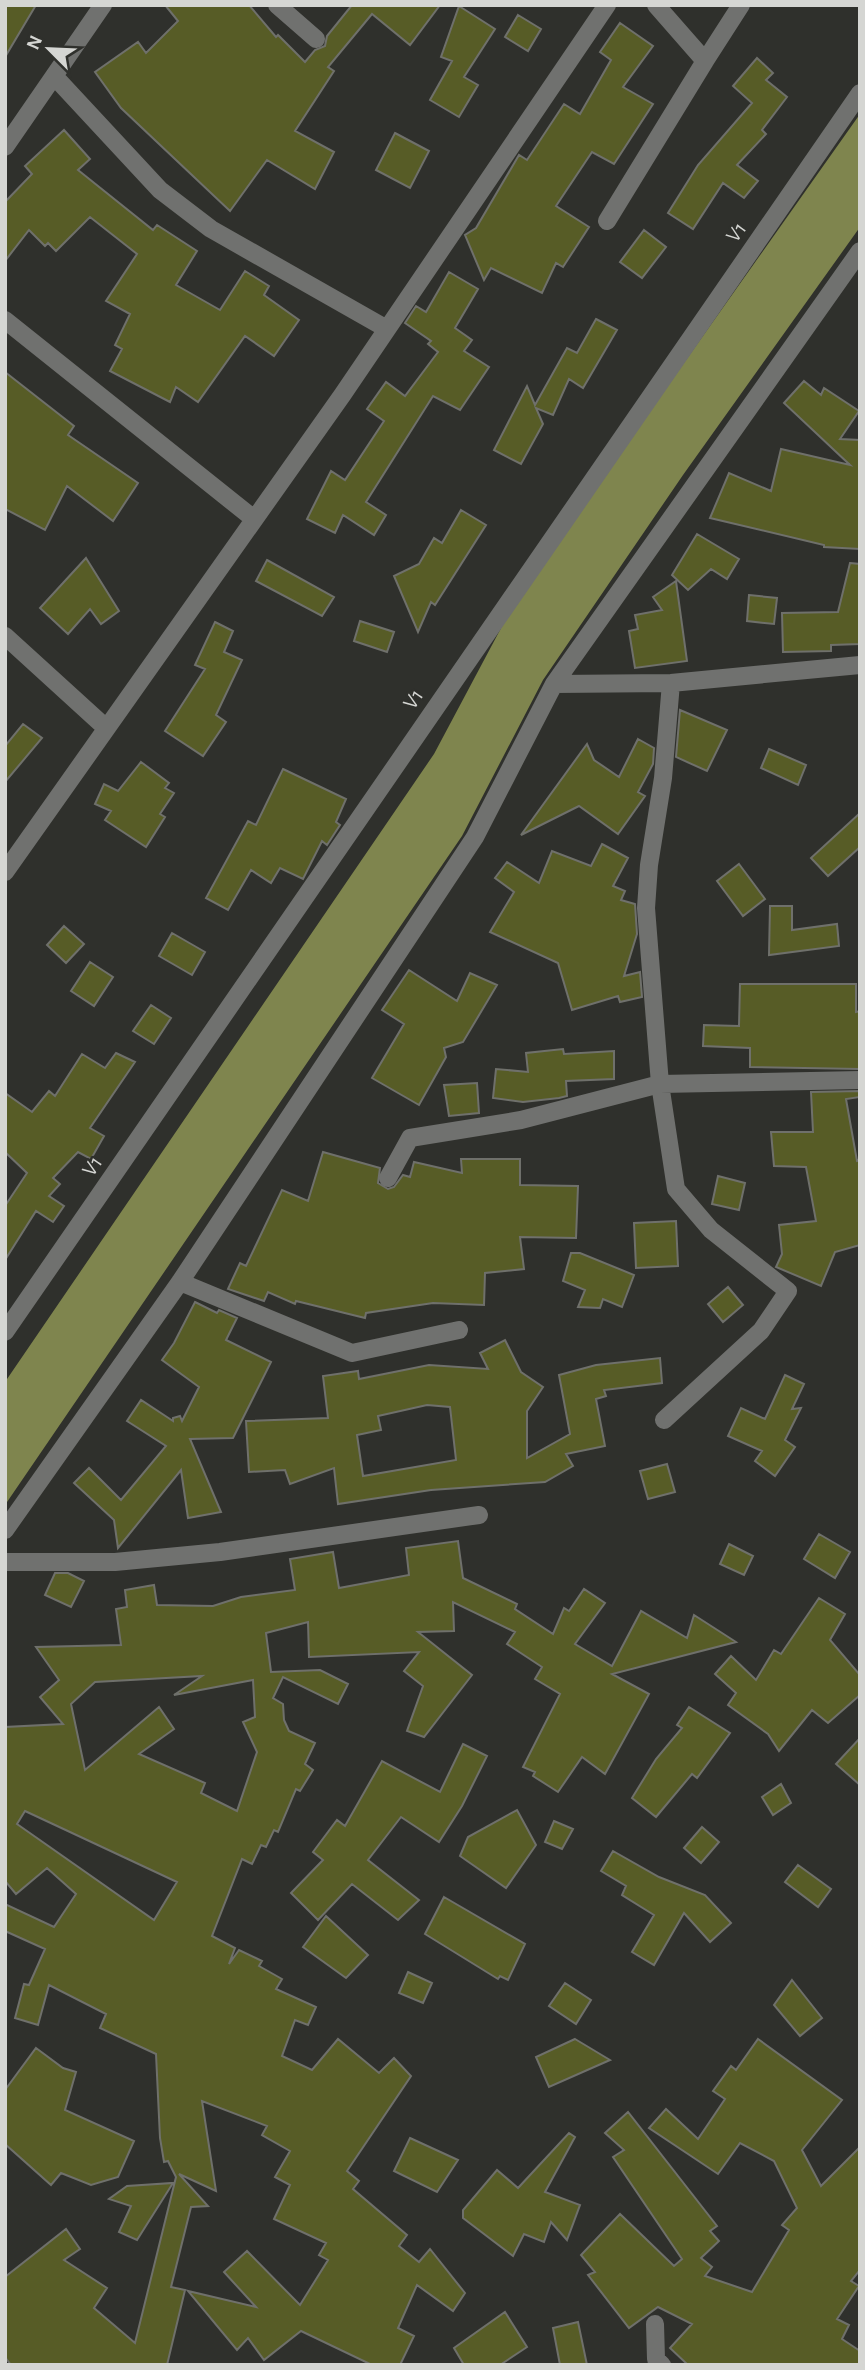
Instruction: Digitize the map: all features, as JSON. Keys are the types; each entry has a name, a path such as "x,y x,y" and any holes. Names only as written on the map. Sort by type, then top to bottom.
{"street":[{"path":"5,147 103,5"},
{"path":"277,5 316,39"},
{"path":"5,872 387,329 607,5"},
{"path":"656,5 705,61"},
{"path":"607,222 741,5"},
{"path":"55,77 160,190 211,229 387,329"},
{"name":"V1","path":"5,1332 860,93"},
{"path":"5,1530 180,1282 475,837 554,684 860,251"},
{"path":"5,320 254,519"},
{"path":"5,636 105,727"},
{"path":"554,684 671,683 860,665"},
{"path":"664,1420 761,1331 788,1291 711,1230 676,1189 660,1084 646,908 649,865 663,778 671,683"},
{"path":"388,1178 410,1138 521,1120 660,1084 860,1080"},
{"path":"180,1282 352,1353 459,1330"},
{"path":"5,1562 116,1562 220,1552 479,1515"},
{"path":"655,2324 656,2359 662,2365"}],"shaded area":[{"path":"860,114 860,227 683,475 543,680 462,836 5,1505 5,1382 434,754 516,600"}],"building":[{"path":"5,5 36,5 5,57"},
{"path":"165,5 249,5 276,37 278,35 305,62 315,50 325,46 327,36 352,5 440,5 410,45 372,14 328,67 334,71 295,131 334,152 315,189 267,160 230,211 121,108 95,72 138,42 146,53 178,21"},
{"path":"459,6 495,29 464,77 478,85 459,117 430,100 452,61 441,57"},
{"path":"518,15 541,29 528,51 505,37"},
{"path":"620,23 653,46 623,87 653,104 614,164 592,152 556,206 589,227 563,267 556,263 542,293 491,268 484,280 465,235 476,228 519,155 527,160 564,104 580,114 611,60 600,52"},
{"path":"757,58 773,73 766,80 787,97 762,130 766,134 737,165 758,181 744,198 723,183 693,229 668,213 698,165 752,103 733,86"},
{"path":"64,130 90,159 78,170 153,230 157,225 197,251 176,285 220,310 245,271 269,286 264,295 299,320 274,356 245,336 198,402 176,387 170,402 110,371 122,349 115,345 130,314 106,301 137,254 90,217 56,251 48,243 45,246 29,230 5,261 5,202 32,174 25,166"},
{"path":"395,133 429,151 410,188 376,170"},
{"path":"644,230 666,247 642,278 620,262"},
{"path":"449,272 478,289 455,328 472,340 464,351 489,367 460,410 433,396 366,502 386,515 374,535 343,515 335,533 307,519 331,471 345,480 384,421 367,409 386,382 405,396 438,352 428,344 431,341 405,323 416,306 426,312"},
{"path":"596,319 617,330 583,388 569,379 553,415 536,408 543,424 521,464 494,450 527,386 535,405 567,348 577,353"},
{"path":"5,372 74,426 68,435 138,483 113,521 67,486 45,530 5,509"},
{"path":"804,381 821,395 824,388 859,411 840,439 860,440 860,549 824,547 710,518 729,473 771,491 781,449 850,465 784,403"},
{"path":"461,510 486,525 435,605 431,602 418,632 394,576 419,564 434,538 442,543"},
{"path":"697,534 739,559 727,579 711,569 688,590 672,575"},
{"path":"86,558 119,611 101,624 90,609 68,634 40,608"},
{"path":"267,560 334,597 322,616 256,581"},
{"path":"850,563 860,564 860,644 831,645 831,651 783,652 782,613 838,612"},
{"path":"676,581 687,661 635,668 629,631 638,629 635,615 662,610 653,597"},
{"path":"749,595 777,598 774,624 747,621"},
{"path":"360,621 394,632 387,652 354,641"},
{"path":"215,622 233,631 224,652 242,660 216,715 226,722 203,756 165,731 205,669 195,665"},
{"path":"680,710 727,730 707,771 676,757"},
{"path":"23,724 42,738 5,782 5,746"},
{"path":"638,739 654,748 653,764 638,792 645,796 618,834 579,806 521,835 587,744 594,760 619,777"},
{"path":"769,749 806,765 798,785 761,768"},
{"path":"141,762 169,783 165,788 174,793 160,814 165,817 146,847 105,820 111,811 95,804 104,784 118,791"},
{"path":"283,769 346,799 336,822 340,825 327,845 322,841 303,879 280,868 271,883 251,870 228,910 206,898 248,821 256,825"},
{"path":"860,813 860,847 828,876 811,858"},
{"path":"602,844 628,858 613,886 625,891 621,900 635,904 637,934 624,976 640,972 642,997 620,1002 618,996 572,1010 558,963 490,932 514,892 495,878 507,862 539,883 552,851 591,866"},
{"path":"739,864 765,899 743,916 717,881"},
{"path":"770,906 792,906 792,930 837,924 839,946 769,955"},
{"path":"64,926 84,944 66,963 47,945"},
{"path":"172,933 205,952 192,975 159,956"},
{"path":"90,962 113,977 94,1006 71,991"},
{"path":"409,970 457,1001 470,973 497,985 463,1042 444,1048 446,1057 419,1105 372,1078 404,1024 382,1010"},
{"path":"740,984 856,984 856,1012 860,1011 860,1069 750,1067 750,1048 703,1046 704,1025 739,1026"},
{"path":"151,1005 171,1018 154,1044 133,1031"},
{"path":"563,1049 564,1054 614,1051 614,1079 566,1081 567,1096 559,1098 523,1102 493,1098 496,1069 528,1072 526,1053"},
{"path":"116,1053 135,1062 90,1128 104,1136 91,1159 78,1152 53,1178 60,1184 49,1196 64,1206 53,1222 36,1211 5,1260 5,1206 27,1173 5,1152 5,1093 32,1112 49,1091 55,1096 82,1054 105,1068"},
{"path":"477,1083 479,1113 449,1116 444,1085"},
{"path":"860,1091 860,1097 846,1099 857,1161 860,1160 860,1245 835,1252 821,1286 776,1267 782,1254 779,1225 816,1221 806,1167 774,1166 771,1132 813,1132 811,1092"},
{"path":"323,1152 380,1168 378,1183 388,1189 394,1187 403,1175 410,1177 414,1162 462,1173 461,1159 520,1159 520,1185 578,1186 576,1238 520,1237 524,1269 485,1273 484,1305 433,1303 366,1313 365,1318 296,1301 295,1304 268,1292 264,1301 228,1289 240,1263 246,1266 282,1190 308,1201"},
{"path":"718,1176 745,1183 739,1210 712,1204"},
{"path":"676,1221 678,1266 636,1268 634,1223"},
{"path":"571,1253 580,1253 634,1275 622,1307 603,1299 600,1308 578,1307 585,1290 563,1281"},
{"path":"728,1287 743,1305 723,1322 708,1304"},
{"path":"195,1302 217,1313 219,1310 237,1318 226,1340 271,1362 233,1438 190,1439 221,1512 188,1518 181,1470 118,1548 114,1520 74,1483 89,1468 121,1500 166,1446 127,1421 141,1400 173,1421 173,1418 180,1416 182,1421 199,1387 162,1360"},
{"path":"505,1340 521,1372 543,1387 527,1411 527,1458 570,1434 559,1375 596,1365 660,1358 662,1383 604,1390 606,1396 596,1399 605,1446 566,1454 573,1466 545,1482 431,1490 338,1504 334,1468 290,1484 285,1470 249,1472 246,1421 328,1418 323,1376 358,1371 359,1379 429,1365 488,1369 480,1353","holes":["427,1405 450,1407 456,1460 363,1476 357,1435 381,1430 378,1416"]},
{"path":"785,1375 804,1384 792,1409 801,1408 785,1440 795,1447 775,1476 755,1461 762,1451 728,1436 741,1408 765,1419"},
{"path":"667,1464 675,1492 648,1499 640,1471"},
{"path":"819,1534 850,1552 835,1578 804,1559"},
{"path":"458,1541 463,1578 517,1604 515,1609 553,1634 564,1608 569,1611 584,1589 605,1603 575,1644 612,1666 641,1611 687,1638 694,1615 736,1642 612,1674 649,1694 605,1774 582,1757 558,1792 533,1776 535,1772 523,1767 560,1694 535,1679 542,1667 507,1644 515,1632 453,1602 454,1631 418,1632 472,1675 424,1737 407,1731 423,1686 404,1671 419,1652 309,1657 308,1622 266,1633 271,1672 320,1670 348,1684 338,1704 283,1677 273,1698 283,1704 284,1720 289,1731 315,1743 305,1764 313,1770 300,1791 296,1789 278,1832 274,1830 266,1847 261,1845 252,1864 242,1859 212,1936 235,1948 229,1964 239,1950 262,1961 259,1966 282,1979 276,1989 316,2007 308,2025 295,2020 282,2056 312,2070 338,2039 379,2073 394,2058 411,2076 347,2171 359,2181 353,2189 407,2235 399,2246 419,2262 430,2249 465,2293 453,2311 417,2285 398,2328 414,2336 400,2365 372,2365 301,2331 264,2360 248,2338 237,2350 188,2291 256,2307 224,2272 247,2251 300,2305 328,2260 319,2255 326,2243 274,2219 290,2185 275,2177 290,2151 262,2135 267,2126 202,2101 216,2191 179,2174 208,2206 191,2207 171,2287 185,2290 167,2365 11,2365 5,2357 5,2277 66,2229 80,2249 64,2260 107,2288 94,2308 135,2343 176,2177 168,2161 164,2162 160,2138 156,2054 100,2028 106,2014 49,1985 38,2025 15,2018 24,1984 29,1985 45,1949 5,1931 5,1904 54,1927 76,1894 47,1868 16,1894 5,1881 5,1727 63,1724 40,1697 59,1680 36,1647 121,1645 116,1609 127,1607 125,1590 154,1585 157,1605 213,1606 241,1597 295,1590 290,1559 333,1552 339,1588 409,1575 406,1548","holes":["202,1676 174,1695 253,1680 255,1717 243,1722 257,1752 237,1811 201,1793 205,1783 139,1754 174,1729 159,1707 85,1770 71,1704 95,1682","25,1811 177,1882 154,1920 17,1824"]},
{"path":"729,1544 753,1556 744,1575 720,1564"},
{"path":"55,1573 68,1573 84,1581 71,1607 45,1595"},
{"path":"819,1598 845,1614 830,1640 860,1675 860,1695 828,1723 812,1710 779,1751 768,1734 728,1705 736,1693 715,1674 731,1656 756,1680 774,1650 781,1654"},
{"path":"689,1707 730,1733 697,1778 692,1774 656,1817 632,1798 656,1759 682,1728 677,1725"},
{"path":"860,1738 860,1785 836,1764"},
{"path":"463,1744 487,1756 462,1806 439,1842 401,1817 368,1860 419,1900 398,1920 352,1884 318,1920 291,1893 323,1860 313,1852 337,1820 345,1826 382,1761 440,1792"},
{"path":"781,1784 791,1803 773,1815 762,1797"},
{"path":"517,1810 536,1845 506,1888 460,1856 468,1837"},
{"path":"554,1821 573,1829 562,1849 545,1842"},
{"path":"702,1827 719,1842 701,1863 684,1848"},
{"path":"613,1851 659,1877 705,1895 731,1923 710,1942 684,1913 654,1965 632,1952 654,1915 622,1895 626,1886 601,1871"},
{"path":"798,1865 831,1889 818,1907 785,1882"},
{"path":"444,1897 525,1944 508,1980 500,1976 498,1979 425,1934"},
{"path":"326,1916 368,1955 346,1978 303,1947"},
{"path":"408,1972 432,1983 423,2003 399,1993"},
{"path":"792,1980 822,2018 800,2036 774,2005"},
{"path":"565,1983 591,2000 576,2024 549,2006"},
{"path":"575,2039 610,2060 549,2087 536,2057"},
{"path":"758,2039 842,2100 802,2150 821,2186 860,2147 860,2270 851,2281 859,2286 837,2319 849,2325 842,2339 860,2351 860,2365 688,2365 670,2348 692,2324 658,2307 629,2328 588,2275 595,2272 581,2255 620,2214 674,2266 682,2259 613,2157 624,2150 605,2133 628,2112 717,2226 710,2231 719,2241 701,2258 712,2267 705,2276 752,2292 789,2230 782,2225 797,2208 774,2161 740,2143 718,2174 649,2128 666,2109 698,2139 725,2099 713,2091 731,2066 736,2070"},
{"path":"36,2048 63,2068 76,2072 65,2110 134,2141 118,2177 91,2185 61,2173 51,2185 5,2144 5,2090"},
{"path":"569,2133 575,2137 545,2192 580,2205 567,2240 551,2222 544,2242 524,2234 513,2256 463,2218 463,2210 497,2170 518,2188"},
{"path":"410,2138 458,2160 437,2192 394,2171"},
{"path":"173,2183 137,2240 119,2232 131,2206 109,2199 127,2186"},
{"path":"505,2312 527,2347 500,2365 464,2365 454,2348"},
{"path":"578,2322 587,2365 560,2365 553,2328"}]}
